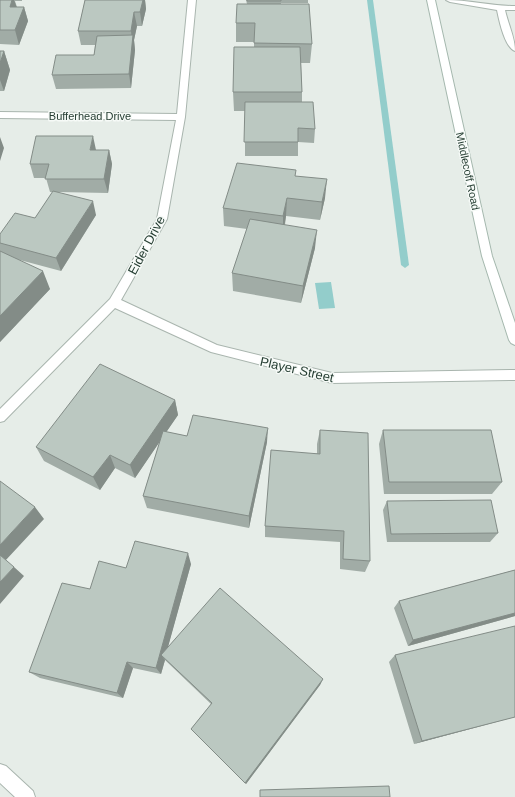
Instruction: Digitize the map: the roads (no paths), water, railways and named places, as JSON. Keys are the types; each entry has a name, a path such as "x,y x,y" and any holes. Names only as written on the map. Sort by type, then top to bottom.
{"street":[{"name":"Eider Drive","path":"0,417 114,302 162,219 181,117 192,0"},
{"name":"Middlecoff Road","path":"431,0 487,256 515,340"},
{"path":"450,0 500,8 515,8"},
{"path":"500,8 506,31 515,49"},
{"name":"Bufferhead Drive","path":"0,116 181,117"},
{"name":"Player Street","path":"114,302 215,349 332,378 515,375"},
{"path":"0,772 27,797"}],"water":[{"path":"331,282 335,308 319,309 315,283"}],"waterway":[{"path":"370,0 405,265"}]}
